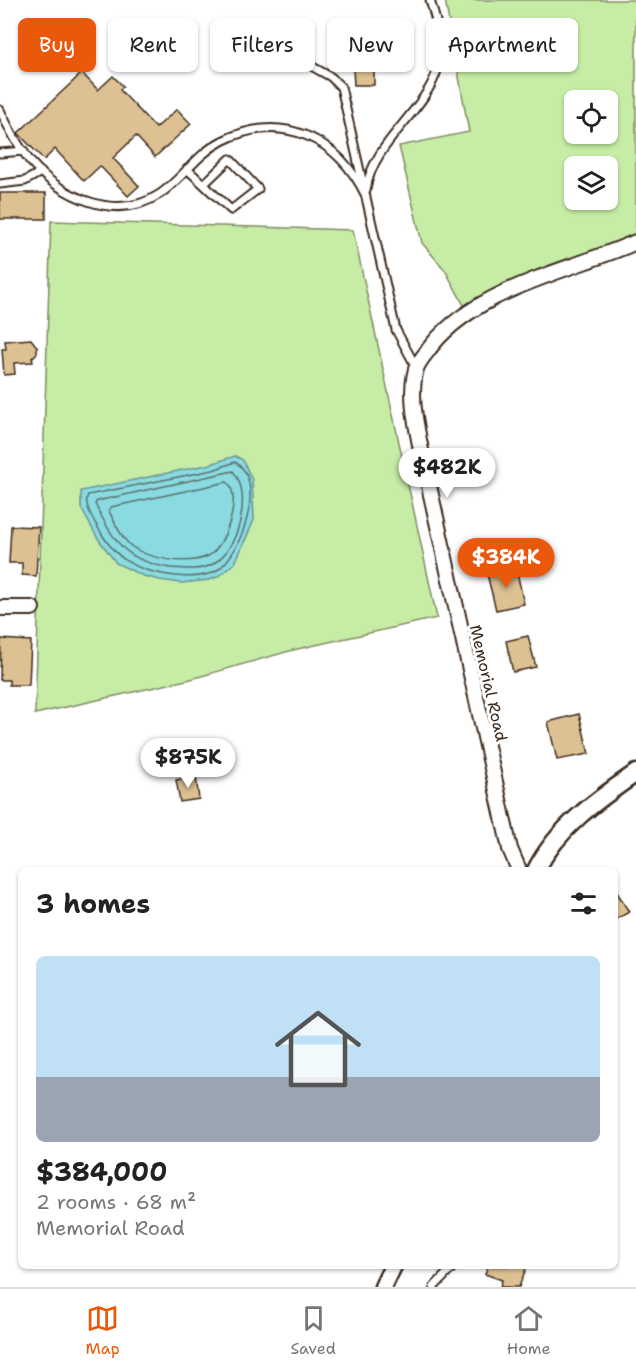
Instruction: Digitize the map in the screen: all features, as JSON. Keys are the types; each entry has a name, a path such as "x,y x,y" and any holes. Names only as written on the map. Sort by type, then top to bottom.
{"street":[{"path":"416,367 450,325 478,307 518,288 636,242"},
{"name":"Memorial Road","path":"416,367 413,393 421,450 510,849 518,867"},
{"path":"0,608 32,608"},
{"path":"538,867 562,831 610,791 636,773"},
{"path":"383,1287 392,1269"}],"lane":[{"path":"366,196 367,182 376,161 434,76 440,58 430,0"},
{"path":"315,68 331,76 341,87 396,330 416,367"},
{"path":"0,110 24,151 52,183 81,199 99,205 116,207 147,202 162,193 205,152 231,138 259,130 287,130 325,144 355,173 366,196"},
{"path":"0,153 24,151"},
{"path":"188,168 204,184 231,210 258,189 230,159 204,184"},
{"path":"0,184 25,181 41,172"},
{"path":"434,1287 451,1269"}],"green space":[{"path":"445,0 636,0 636,236 465,307 445,270 422,243 399,146 469,132 458,72 578,72 578,18 448,18"},
{"path":"51,221 353,230 437,618 293,650 191,679 35,714"}],"water":[{"path":"235,456 243,460 252,480 254,520 235,563 217,577 209,580 181,583 160,580 143,576 116,563 97,537 81,508 81,491 211,464"}],"building":[{"path":"353,72 374,72 374,85 354,85"},
{"path":"82,73 98,90 113,76 123,86 120,90 156,128 177,109 191,124 155,157 136,136 113,158 139,186 128,196 100,166 84,181 55,149 44,160 18,133"},
{"path":"0,193 46,193 46,219 0,219"},
{"path":"31,339 37,347 37,353 32,358 33,362 14,363 15,374 4,375 2,349 6,349 5,341"},
{"path":"11,526 39,527 36,576 22,575 22,563 9,563"},
{"path":"516,568 524,604 496,610 487,574"},
{"path":"528,636 536,667 513,672 506,641"},
{"path":"1,639 31,641 29,685 9,685 9,680 0,680"},
{"path":"579,714 589,754 557,760 548,722"},
{"path":"196,777 199,799 180,802 176,780"},
{"path":"618,894 629,912 618,918"},
{"path":"487,1269 526,1269 519,1287 500,1287 502,1280 485,1274"}]}
